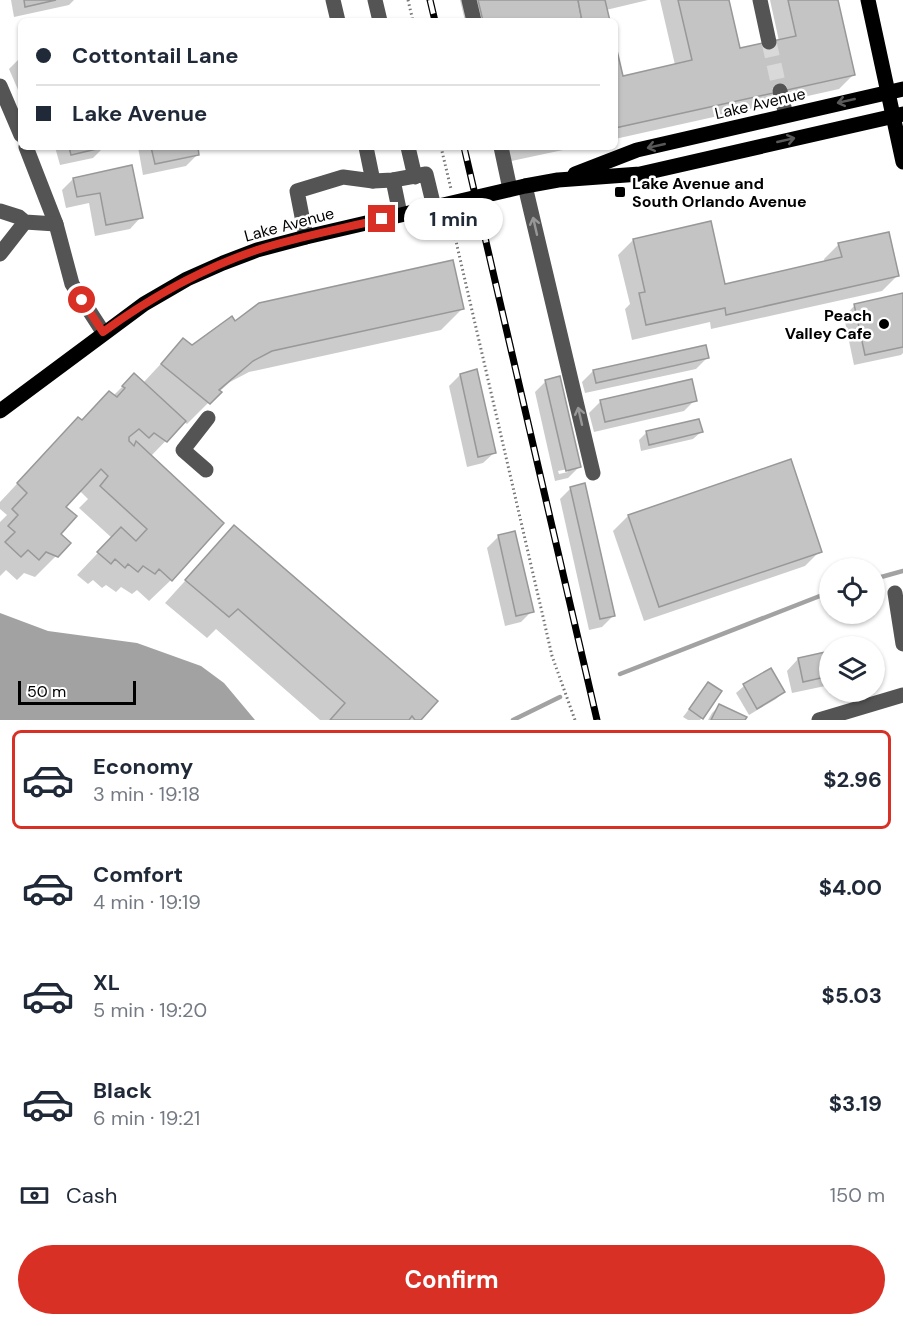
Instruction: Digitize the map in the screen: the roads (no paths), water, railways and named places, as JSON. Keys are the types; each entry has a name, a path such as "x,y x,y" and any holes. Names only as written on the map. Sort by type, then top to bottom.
{"main road":[{"path":"868,0 888,92 898,115 903,162"},
{"name":"Lake Avenue","path":"558,180 637,150 903,89"},
{"name":"Lake Avenue","path":"0,411 103,332 144,304 203,272 257,250 518,187 558,180 640,174 898,115"}],"street":[{"path":"333,0 337,18"},
{"path":"375,0 379,18"},
{"path":"469,0 473,18"},
{"path":"760,0 769,42"},
{"path":"0,86 18,128"},
{"path":"780,91 786,115"},
{"path":"27,150 56,224 72,284 103,332"},
{"path":"367,150 373,181"},
{"path":"409,150 434,207"},
{"path":"502,150 518,187 593,473"},
{"path":"306,237 297,191 343,177 373,181 421,175"},
{"path":"393,180 400,214"},
{"path":"0,212 19,217 25,222 56,224"},
{"path":"0,254 25,222"},
{"path":"206,470 183,450 208,418"},
{"path":"895,593 903,644"},
{"path":"819,720 903,695"}],"waterway":[{"path":"885,576 903,571"},
{"path":"620,674 819,596"},
{"path":"513,720 560,697"}],"tunnel":[{"path":"769,42 780,91"}],"railway":[{"path":"430,0 434,18"},
{"path":"465,150 597,720"}],"place":[{"name":"Lake Avenue and South Orlando Avenue","path":"620,192"},
{"name":"Peach Valley Cafe","path":"884,324"}]}
